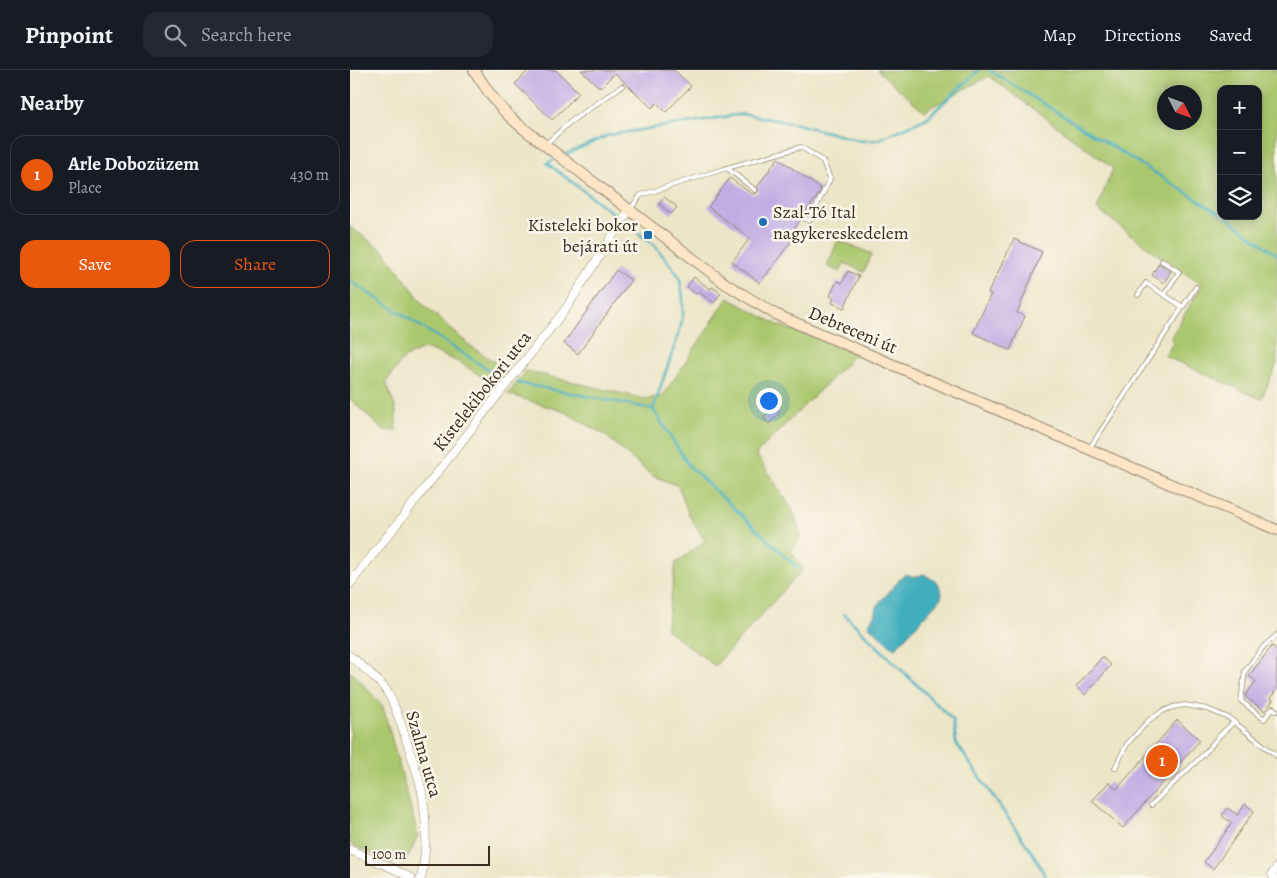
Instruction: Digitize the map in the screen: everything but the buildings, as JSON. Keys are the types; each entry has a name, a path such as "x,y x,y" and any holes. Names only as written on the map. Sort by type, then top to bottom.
{"street":[{"name":"Debreceni út","path":"474,70 499,107 516,123 726,284 775,314 1277,530"},
{"name":"Kistelekibokori utca","path":"350,584 567,307 629,210"},
{"name":"Szalma utca","path":"350,656 382,685 392,700 414,763 422,793 425,820 424,866 421,878"},
{"path":"350,850 388,866 410,878"}],"lane":[{"path":"544,145 570,122 622,86"},
{"path":"629,210 641,195 801,147 823,161 830,179 809,221 802,217"},
{"path":"727,168 755,190"},
{"path":"1162,261 1179,272 1164,295"},
{"path":"1138,295 1146,284 1183,307"},
{"path":"1089,449 1196,287"},
{"path":"1277,635 1264,646 1245,671 1240,701 1264,719 1273,708 1277,711"},
{"path":"1273,639 1277,642"},
{"path":"1115,768 1127,744 1144,725 1168,709 1185,705 1195,706 1229,718 1277,756"},
{"path":"1150,805 1204,754 1234,722"}],"green space":[{"path":"877,70 1277,70 1277,364 1261,399 1165,356 1173,343 1171,337 1202,285 1097,209 1113,168 989,76 924,111"},
{"path":"350,227 384,251 424,305 469,345 508,371 497,387 461,363 426,348 405,357 386,382 396,410 396,431 383,430 350,399"},
{"path":"838,240 872,254 864,272 844,263 840,272 827,266"},
{"path":"728,298 778,325 857,353 756,454 793,511 801,536 791,551 803,569 715,666 666,629 676,563 705,541 689,515 678,486 651,475 605,435 565,412 508,394 526,371 645,399 663,396"},
{"path":"350,672 355,675 383,707 418,835 409,856 391,862 350,844"}],"water":[{"path":"905,574 914,577 924,574 938,583 942,593 941,598 895,649 868,625 876,612 876,606"}],"waterway":[{"path":"564,155 609,135 743,114 797,124 861,141 877,140 927,118 979,70"},
{"path":"989,70 1217,212"},
{"path":"553,160 547,163 619,218"},
{"path":"1230,220 1277,255"},
{"path":"628,225 655,246 679,276 683,297 683,316 679,333 653,409 689,466 798,568"},
{"path":"350,281 500,377"},
{"path":"518,383 653,409"},
{"path":"844,614 953,720 956,743 1035,857 1046,878"}],"place":[{"name":"Szal-Tó Ital nagykereskedelem","path":"763,222"},
{"name":"Kisteleki bokor bejárati út","path":"648,235"},
{"name":"Arle Dobozüzem","path":"1162,761"}]}
